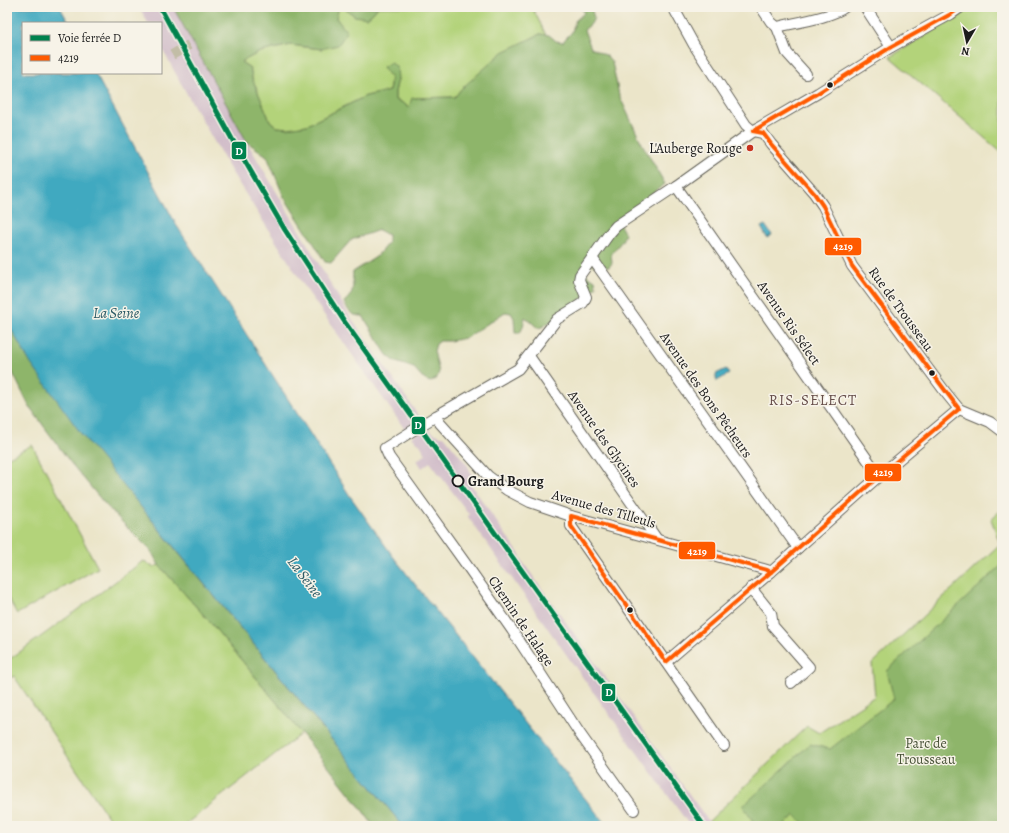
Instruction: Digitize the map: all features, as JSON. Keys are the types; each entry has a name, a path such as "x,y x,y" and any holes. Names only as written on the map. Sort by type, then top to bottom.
{"street":[{"name":"Rue de Trousseau","path":"673,7 694,45 746,125 753,131 763,133 814,193 823,206 852,266 959,409"},
{"path":"761,7 771,22 777,27 786,53 806,74"},
{"path":"777,27 820,17 841,10 845,7"},
{"path":"865,7 891,47"},
{"path":"436,416 512,374 529,356 557,319 584,302 586,297 579,280 580,275 616,226 676,186 753,131 818,93 891,47 961,7"},
{"name":"Avenue Ris Sélect","path":"676,186 879,476"},
{"name":"Avenue des Bons Pêcheurs","path":"592,258 798,548"},
{"name":"Avenue des Glycines","path":"529,356 656,538"},
{"path":"666,662 771,572 879,476 959,409 990,422 1002,431"},
{"name":"Chemin de Halage","path":"436,416 385,448 389,457 512,630 580,734 634,810"},
{"name":"Avenue des Tilleuls","path":"436,416 439,422 488,476 507,490 530,502 571,516 656,538 771,572"},
{"path":"571,516 571,526 724,746"},
{"path":"751,588 771,613 773,626 809,667 792,683"}],"shaded area":[{"path":"139,7 173,7 247,142 348,313 421,419 406,431 308,292 231,171 162,49 162,22 147,22"},
{"path":"427,427 431,432 444,436 468,466 475,478 470,483 521,556 520,558 712,826 690,826 468,517 469,514 430,462 422,468 417,460 426,454 419,443 411,437"}],"green space":[{"path":"173,7 339,7 336,18 347,32 338,45 321,49 291,45 260,52 241,62 250,68 252,78 270,121 277,127 288,128 307,125 366,96 389,91 391,79 383,67 391,62 397,68 398,79 395,100 409,107 412,98 455,97 461,89 503,52 540,34 549,35 556,41 563,42 572,32 575,21 584,13 581,7 591,7 594,18 591,24 584,30 591,48 607,56 612,62 619,95 640,140 665,184 617,220 625,234 622,241 611,254 612,263 609,267 586,264 584,271 595,280 596,287 563,314 538,328 525,317 520,333 515,333 514,318 511,313 505,312 466,338 440,341 436,344 434,351 439,372 437,378 431,382 425,380 414,368 396,362 387,355 363,316 351,313 344,302 352,292 353,272 376,257 388,243 388,235 379,230 351,240 331,263 325,262 284,197 267,156 247,142"},
{"path":"339,7 343,7 355,16 373,13 378,7 532,7 546,35 540,34 528,40 461,89 455,97 413,98 409,107 395,100 398,79 391,79 389,91 366,96 307,125 288,128 277,127 270,121 252,78 250,68 241,62 260,52 291,45 321,49 346,32 336,18"},
{"path":"343,7 378,7 367,18 355,16"},
{"path":"973,7 1002,7 1002,153 890,57"},
{"path":"7,322 27,357 144,511 403,826 374,826 282,709 209,621 159,565 151,551 104,503 70,462 29,406 7,361"},
{"path":"32,445 98,568 17,614 7,596 7,458"},
{"name":"Parc de Trousseau","path":"1002,509 1002,826 712,826 709,821 807,726 819,733 875,696 872,664 1000,544 991,519"},
{"path":"143,561 153,567 159,565 209,621 302,733 183,826 114,826 14,676 7,680 7,661"},
{"name":"Parc de Trousseau","path":"1002,565 1002,826 806,826 795,815 783,826 756,826 743,806 810,744 830,749 894,699 887,671"}],"water":[{"name":"La Seine","path":"7,7 60,7 68,22 22,22 22,74 96,74 177,226 350,496 395,559 607,826 403,826 82,435 31,364 7,322"},
{"path":"765,225 772,235 767,238 761,227"},
{"path":"726,369 729,374 717,381 716,374"}],"tunnel":[{"path":"172,55 189,45"}],"rail line":[{"name":"D","path":"160,7 232,139 285,230 346,324 704,826"}],"transit line":[{"name":"4219","path":"753,131 818,93 891,47 961,7"},
{"name":"4219","path":"753,131 763,133 814,193 823,206 852,266 959,409 879,476 771,572"},
{"name":"4219","path":"571,516 767,570 771,572 666,662 571,526 571,516"}],"place":[{"name":"L'Auberge Rouge","path":"750,148"},
{"name":"Grand Bourg","path":"458,481"}],"district":[{"name":"RIS-SELECT","path":"813,400"}]}
